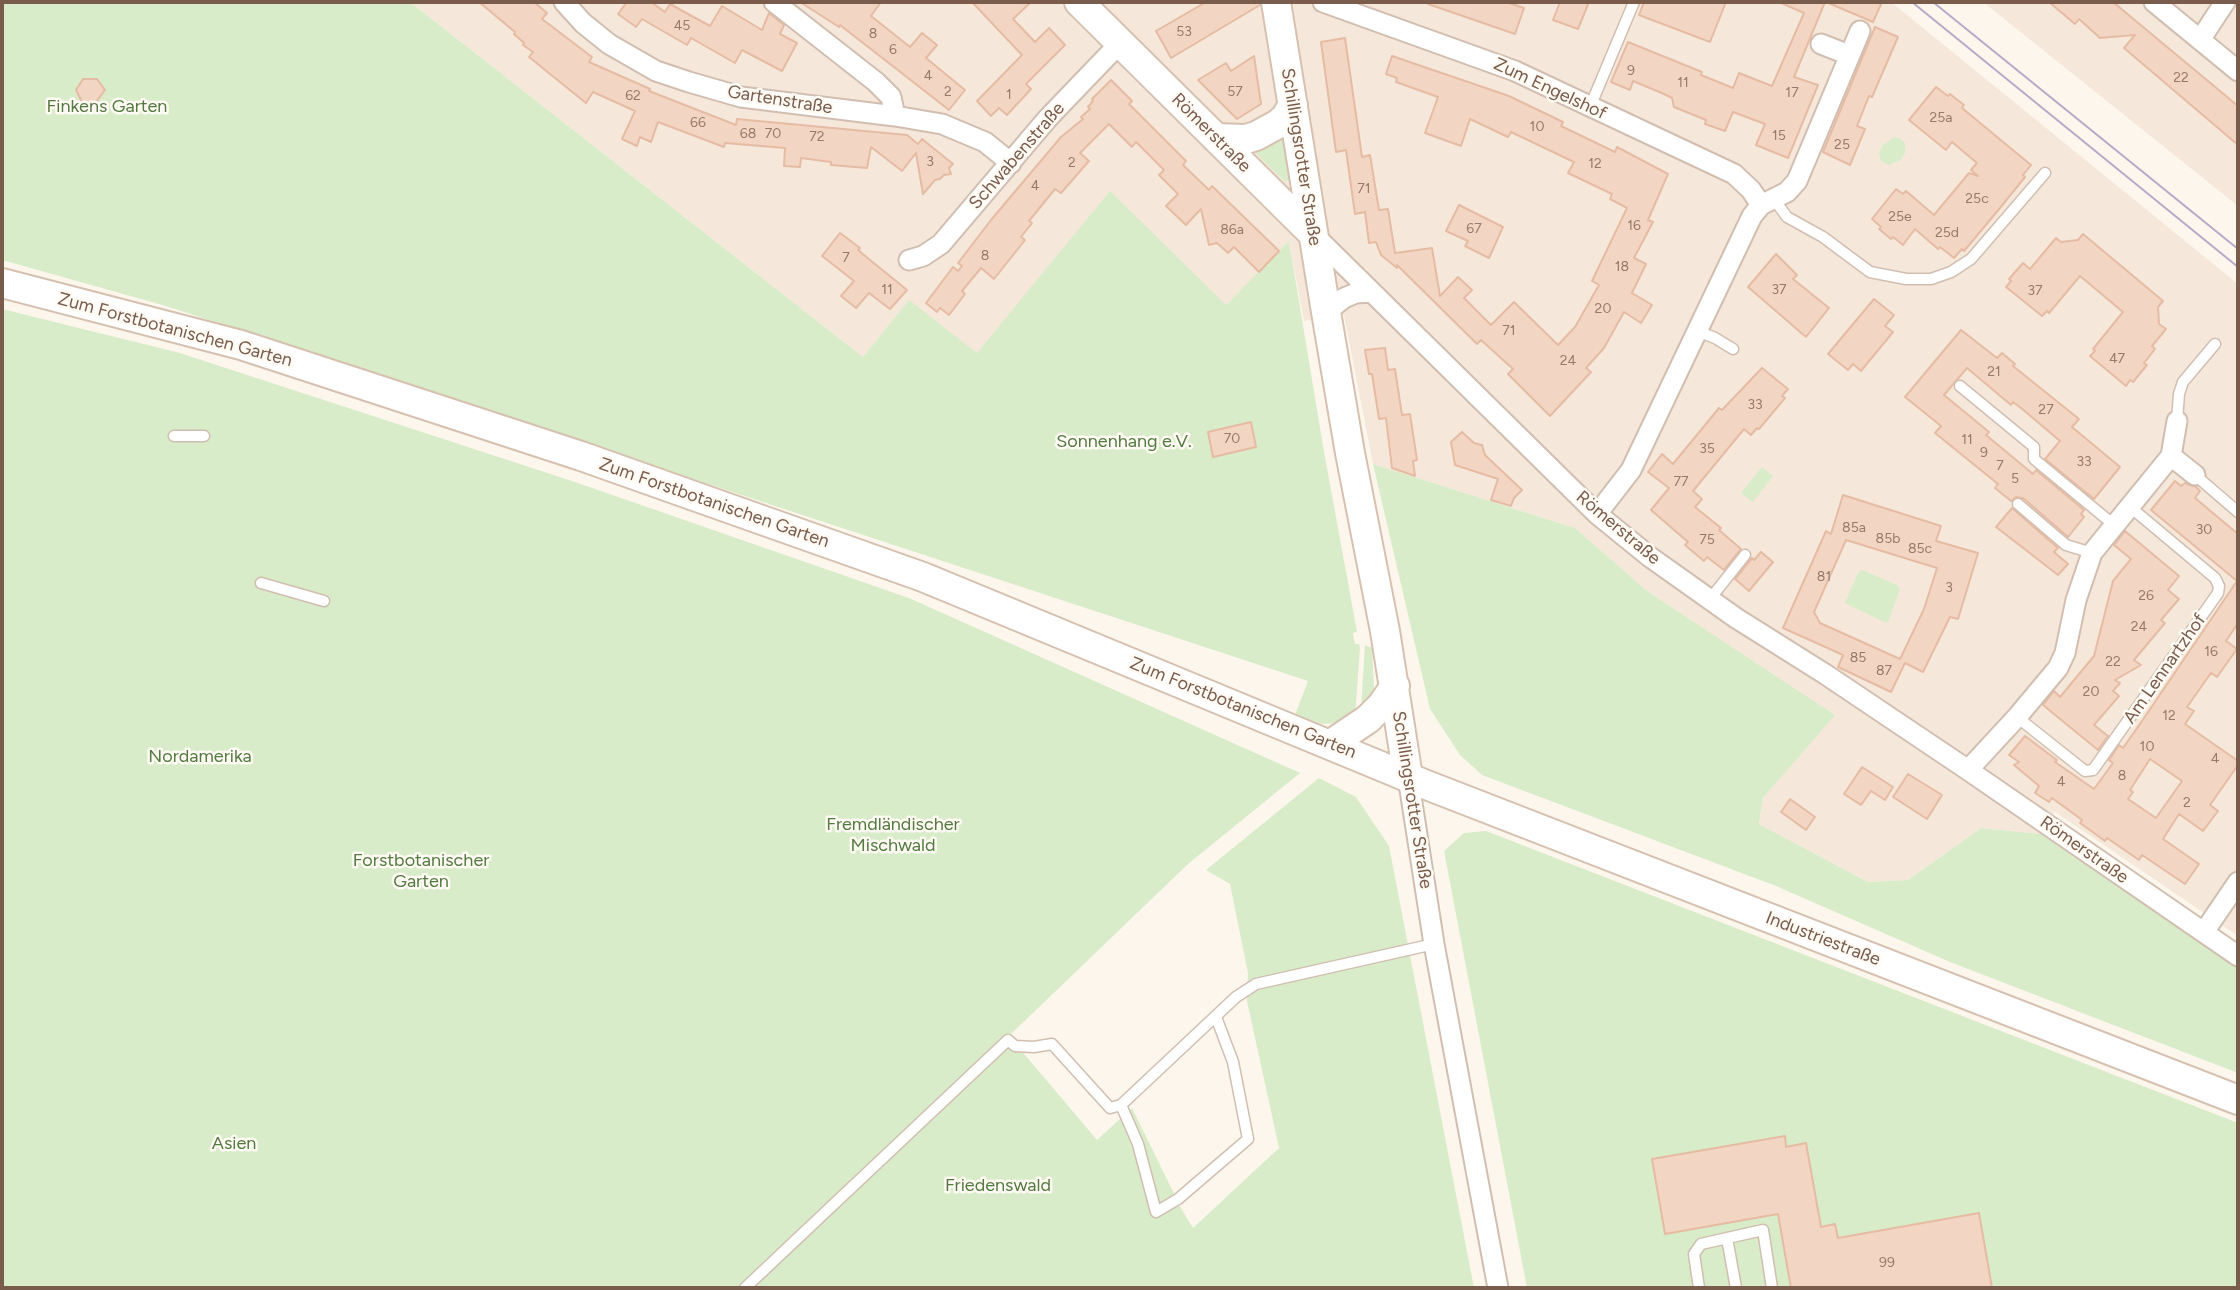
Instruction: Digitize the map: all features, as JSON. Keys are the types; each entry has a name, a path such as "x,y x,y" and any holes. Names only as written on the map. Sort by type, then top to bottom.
{"main road":[{"name":"Römerstraße","path":"1079,2 1313,234"},
{"name":"Schillingsrotter Straße","path":"1276,2 1326,312 1395,686 1408,777"},
{"path":"1216,138 1246,139 1256,136 1278,124 1293,105"},
{"name":"Zum Forstbotanischen Garten","path":"2,283 241,345 581,456 923,577 1408,777"},
{"path":"1331,744 1367,719 1382,705 1395,686"},
{"name":"Industriestraße","path":"1408,777 2238,1100"}],"street":[{"name":"Gartenstraße","path":"564,2 583,23 609,44 656,71 741,97 942,124 985,142 1011,163"},
{"path":"774,2 876,82 891,97 895,116"},
{"name":"Zum Engelshof","path":"1323,2 1515,71 1734,174 1767,201"},
{"path":"2154,2 2238,71"},
{"path":"2200,40 2225,2"},
{"path":"1597,513 1631,470 1752,216 1767,201 1787,192 1797,181 1860,31"},
{"name":"Schwabenstraße","path":"909,260 923,256 941,244 1048,118 1120,43"},
{"path":"1821,44 1849,55"},
{"name":"Römerstraße","path":"1313,234 1597,513 1650,557 1968,770 2238,956"},
{"path":"1326,312 1344,298 1356,293 1372,292"},
{"path":"1968,770 2058,668 2065,653 2076,600 2092,553 2171,456 2177,421"},
{"path":"2171,456 2194,475"},
{"name":"Schillingsrotter Straße","path":"1408,777 1434,944 1499,1288"},
{"path":"2204,932 2238,882"}],"lane":[{"path":"1590,108 1634,2"},
{"path":"1767,201 1787,218 1823,237 1870,272 1906,279 1931,279 1951,272 1971,259 2045,173"},
{"path":"1697,331 1733,349"},
{"path":"2177,421 2179,394 2183,382 2215,344"},
{"path":"1960,386 2034,447 2034,459 2114,525"},
{"path":"174,436 205,436"},
{"path":"2194,475 2238,512"},
{"path":"2018,504 2066,545 2092,553"},
{"name":"Am Lennartzhof","path":"2017,717 2085,771 2093,770 2218,593 2219,586 2215,578 2129,506"},
{"path":"1710,599 1745,555"},
{"path":"261,583 324,601"},
{"path":"745,1288 1008,1040 1015,1046 1052,1044 1110,1108 1121,1105 1236,997 1256,984 1434,944"},
{"path":"1121,1105 1138,1144 1156,1212 1178,1199 1248,1139 1233,1062 1216,1017"},
{"path":"1699,1288 1694,1254 1701,1244 1763,1230 1772,1288"},
{"path":"1727,1238 1736,1288"}],"shaded area":[{"path":"410,2 1891,2 2238,284 2238,936 2055,812 2041,834 1981,828 1908,880 1868,882 1759,824 1763,798 1834,715 1647,591 1575,528 1373,464 1344,315 1304,321 1289,241 1226,305 976,353 909,301 863,357"},
{"path":"1983,2 2238,2 2238,206"}],"green space":[{"name":"Sonnenhang e.V.","path":"2,2 410,2 863,357 909,300 977,353 1110,191 1226,305 1289,241 1357,632 1353,633 1355,644 1360,647 1355,717 1340,723 1322,724 1295,715 1308,681 166,306 2,260"},
{"path":"1282,133 1289,180 1285,182 1252,149"},
{"path":"1894,137 1905,143 1905,153 1900,160 1889,165 1881,161 1879,153 1882,146"},
{"name":"Forstbotanischer Garten","path":"2,309 180,353 575,482 909,598 1300,773 1188,864 1009,1036 1097,1140 1132,1108 1193,1228 1279,1148 1247,1001 1248,973 1230,884 1206,870 1319,778 1356,797 1389,846 1474,1288 2,1288"},
{"path":"1373,464 1575,528 1647,591 1835,715 1763,798 1759,824 1868,882 1908,880 1981,828 2041,834 2238,969 2238,1073 1950,962 1776,886 1482,775 1460,755 1430,709"},
{"path":"1762,467 1773,476 1753,502 1741,493"},
{"path":"1862,570 1897,585 1900,589 1886,623 1845,603 1858,573"},
{"path":"1365,645 1372,648 1374,690 1371,700 1361,708"},
{"path":"1486,831 2238,1123 2238,1288 1527,1288 1444,851 1464,833"}],"building":[{"path":"479,2 534,2 547,13 542,19 592,57 589,62 650,89 649,91 736,125 737,119 907,135 918,144 922,139 953,164 949,168 951,174 935,180 923,194 916,153 902,171 871,147 867,168 831,165 831,162 801,158 800,167 784,166 785,148 725,143 724,147 658,122 651,142 640,137 637,146 622,139 635,111 593,92 586,103 529,57 533,52 523,45 515,32"},
{"path":"627,2 651,2 665,12 670,4 710,26 722,6 762,30 769,13 784,25 780,34 797,43 782,71 742,50 735,63 691,38 687,45 642,19 636,27 618,14"},
{"path":"800,2 881,2 871,16 910,47 922,33 937,45 926,58 965,90 949,110 840,25 839,27"},
{"path":"972,2 1031,2 1013,19 1035,42 1049,28 1065,45 1026,84 1031,89 1007,115 999,108 991,116 977,101 1022,55"},
{"path":"1206,2 1260,2 1260,5 1171,58 1156,31"},
{"path":"1506,2 1524,8 1515,34 1428,4"},
{"path":"1560,2 1589,2 1578,29 1553,20"},
{"path":"1644,2 1726,2 1710,42 1639,15"},
{"path":"1779,2 1825,2 1794,77 1818,85 1788,158 1756,145 1765,124 1733,112 1725,131 1705,124 1706,120 1674,107 1672,98 1664,94 1633,81 1630,90 1611,82 1628,42 1702,72 1701,75 1733,88 1739,73 1772,86 1804,13"},
{"path":"1826,2 1882,2 1873,22"},
{"path":"2049,2 2113,2 2238,106 2238,145 2124,48 2135,35 2100,38 2079,19 2075,24"},
{"path":"1875,27 1898,37 1857,126 1865,129 1850,165 1823,152"},
{"path":"1345,38 1362,157 1370,155 1379,210 1388,209 1395,253 1432,248 1440,296 1458,277 1472,290 1464,298 1491,325 1514,302 1558,345 1575,327 1599,285 1592,281 1627,208 1610,199 1612,194 1568,173 1574,162 1511,132 1508,137 1470,119 1461,146 1425,133 1438,97 1396,82 1397,78 1386,74 1392,56 1509,96 1563,122 1561,126 1615,152 1617,147 1668,174 1648,220 1653,222 1634,258 1646,264 1632,293 1652,305 1641,323 1624,312 1604,348 1586,368 1591,372 1550,416 1508,374 1513,369 1481,340 1477,344 1397,265 1397,268 1381,255 1376,242 1369,243 1365,212 1355,214 1346,150 1336,152 1321,42"},
{"path":"1254,56 1261,104 1237,119 1198,80 1226,63 1231,71"},
{"path":"83,79 97,79 105,90 96,102 82,102 76,90"},
{"path":"1111,80 1132,101 1129,104 1186,161 1183,165 1209,190 1212,186 1279,251 1259,272 1234,247 1228,253 1217,243 1209,245 1201,209 1186,225 1166,206 1178,194 1159,175 1164,170 1136,142 1132,147 1109,124 1080,153 1089,161 1061,193 1055,189 1029,221 1032,223 1021,237 1025,240 994,279 981,268 962,291 965,294 949,315 940,308 937,312 926,303 953,267 958,271 962,266 958,263 991,220 1061,137 1083,119 1081,117 1090,109 1088,107 1092,99"},
{"path":"1936,87 1964,105 1962,108 2031,165 2023,175 2025,177 2000,208 1964,251 1962,249 1954,258 1940,247 1938,249 1915,229 1903,245 1879,229 1881,227 1872,219 1896,189 1903,194 1906,191 1934,215 1969,173 1978,176 1971,170 1977,163 1952,142 1946,150 1909,120"},
{"path":"1459,205 1503,227 1489,258 1465,246 1468,241 1446,231"},
{"path":"840,233 907,290 890,309 869,293 856,308 841,296 854,281 822,256"},
{"path":"2083,234 2163,301 2158,307 2159,324 2166,329 2152,346 2155,349 2144,363 2147,365 2133,382 2130,380 2126,386 2090,356 2123,312 2080,276 2049,313 2047,311 2042,316 2006,287 2011,281 2009,279 2023,263 2030,269 2056,238 2061,242 2078,240"},
{"path":"1776,254 1797,275 1793,279 1829,308 1806,337 1748,287"},
{"path":"1874,299 1894,315 1885,326 1893,332 1861,371 1853,364 1848,370 1828,354"},
{"path":"1961,330 1997,358 2002,353 2015,364 2013,366 2079,419 2072,427 2120,467 2094,499 2045,459 2060,441 1967,368 1944,395 1989,432 1986,435 2033,474 2036,470 2084,510 2081,514 2084,517 2068,537 2023,498 2016,497 2011,501 1995,488 1998,484 1935,433 1941,426 1905,397"},
{"path":"1385,348 1388,370 1395,369 1402,415 1410,414 1417,460 1413,461 1415,476 1392,468 1386,418 1379,419 1365,350"},
{"path":"1762,368 1788,389 1782,396 1785,398 1759,429 1751,435 1744,429 1693,491 1702,499 1695,507 1741,549 1724,570 1707,557 1704,561 1685,545 1688,542 1651,510 1669,488 1648,472 1662,454 1673,464 1719,408 1722,410"},
{"path":"1251,422 1256,447 1213,457 1208,432"},
{"path":"1462,432 1474,443 1482,445 1485,455 1522,490 1511,506 1491,500 1498,479 1455,465 1451,442"},
{"path":"2175,481 2181,486 2185,483 2196,487 2200,491 2195,498 2238,534 2238,623 2226,641 2237,649 2217,677 2211,673 2187,707 2194,711 2185,724 2238,761 2238,765 2210,805 2218,811 2203,831 2179,814 2163,839 2199,864 2185,884 2142,855 2139,860 2107,838 2105,841 2052,798 2049,802 2035,793 2039,786 2014,765 2019,762 2009,755 2025,736 2057,760 2055,762 2094,789 2113,763 2109,760 2119,745 2123,748 2237,581 2151,510","holes":["2150,759 2182,781 2156,818 2128,799 2133,792 2130,790"]},
{"path":"1843,495 1941,526 1936,541 1978,553 1958,619 1950,617 1923,672 1905,663 1891,692 1838,667 1843,655 1783,628 1826,531 1831,534","holes":["1846,540 1937,568 1924,609 1900,659 1820,623 1814,612"]},
{"path":"2012,508 2058,548 2054,552 2068,564 2058,575 1996,527"},
{"path":"2125,531 2179,576 2168,590 2179,599 2161,620 2165,623 2134,660 2141,665 2115,680 2120,683 2113,691 2119,696 2094,725 2108,736 2098,750 2043,705 2054,691 2060,697 2094,656 2113,581 2131,559 2114,545"},
{"path":"1761,552 1773,562 1749,591 1735,579 1752,558 1754,560"},
{"path":"1862,767 1893,787 1885,800 1871,791 1861,805 1844,794"},
{"path":"1908,774 1942,795 1927,819 1893,797"},
{"path":"1790,799 1815,817 1806,830 1781,812"},
{"path":"1785,1136 1786,1147 1806,1143 1821,1227 1835,1224 1838,1238 1979,1213 1992,1288 1791,1288 1778,1214 1665,1234 1652,1159"}],"tram line":[{"path":"1912,2 2238,267"},
{"path":"1933,2 2238,249"}],"park label":[{"name":"Finkens Garten","path":"107,107"},
{"name":"Nordamerika","path":"200,757"},
{"name":"Fremdländischer Mischwald","path":"893,835"},
{"name":"Asien","path":"234,1144"},
{"name":"Friedenswald","path":"998,1186"}]}
